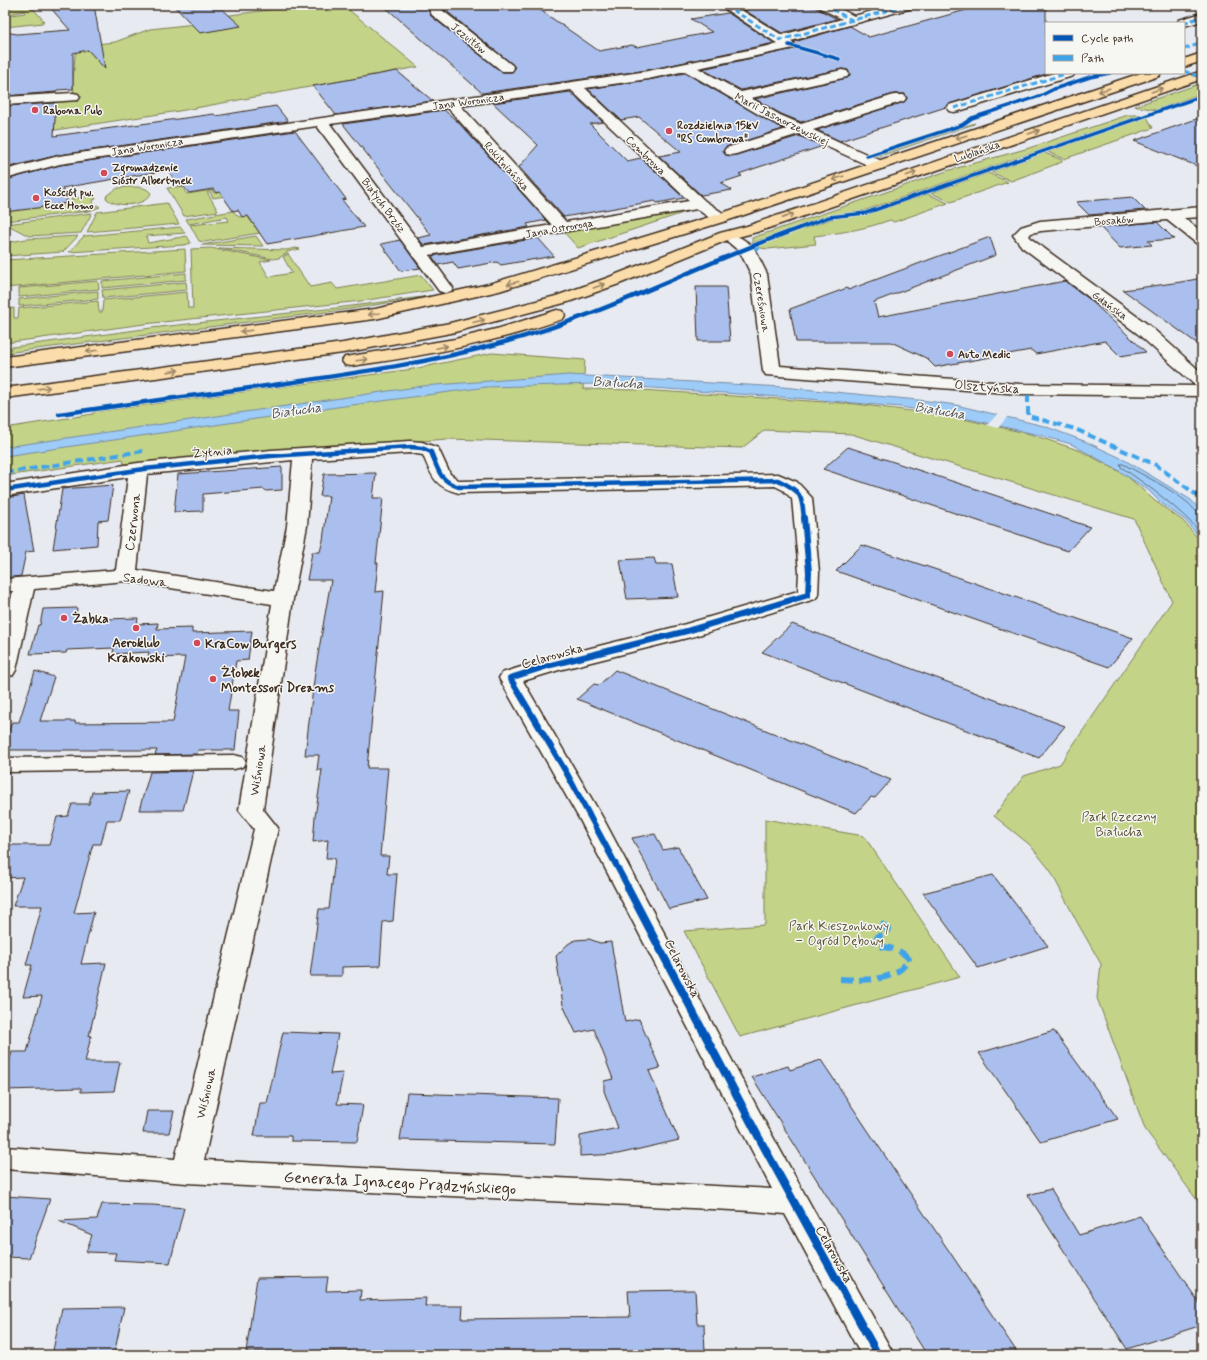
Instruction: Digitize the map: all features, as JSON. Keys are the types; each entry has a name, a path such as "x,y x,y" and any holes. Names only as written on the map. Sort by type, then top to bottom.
{"main road":[{"path":"1185,63 1202,57"},
{"name":"Lublańska","path":"721,218 1151,74"},
{"name":"Lublańska","path":"752,229 1202,75"},
{"path":"5,393 315,345 385,327 435,317 542,290 626,259 721,218"},
{"path":"5,362 394,311 465,296 524,280 721,218"},
{"path":"5,407 404,354 469,342 553,316 592,301 735,241 752,229"},
{"path":"5,379 431,332 534,307 613,281 726,236 752,229"}],"street":[{"name":"Jezuitów","path":"436,5 436,12 507,68"},
{"path":"725,5 780,40 908,5"},
{"path":"824,5 852,20"},
{"path":"1185,22 1202,17"},
{"name":"Jana Woronicza","path":"5,175 59,160 173,142 452,104 648,75 789,45 780,40"},
{"name":"Marii Jasnorzewskiej","path":"687,67 738,97 800,130 879,165"},
{"path":"738,97 842,74"},
{"path":"954,108 1065,74"},
{"name":"Combrowa","path":"575,86 700,204 721,218"},
{"path":"5,101 73,97"},
{"path":"731,151 899,98"},
{"name":"Rokitniańska","path":"452,104 563,228"},
{"name":"Białych Brzóz","path":"321,122 446,288"},
{"name":"Jana Ostroroga","path":"419,252 700,204"},
{"name":"Bosaków","path":"1026,230 1040,226 1202,212"},
{"path":"1170,214 1202,240"},
{"name":"Gdańska","path":"1026,230 1022,235 1024,241 1150,335 1202,382"},
{"name":"Czereśniowa","path":"735,241 748,249 759,274 772,371"},
{"name":"Olsztyńska","path":"772,371 1020,389 1202,391"},
{"name":"Żytnia","path":"5,490 138,469 303,454 410,447 422,448"},
{"name":"Celarowska","path":"422,448 431,452 442,480 448,484 459,487 778,480 790,486 802,498 809,572 808,595 687,630 551,665 510,678 550,742 604,841 720,1064 878,1355"},
{"name":"Wiśniowa","path":"187,1171 266,828 251,810 283,599 297,526 303,454"},
{"name":"Czerwona","path":"126,575 138,469"},
{"name":"Sadowa","path":"15,584 126,575 283,599"},
{"path":"5,670 15,584"},
{"name":"Wiśniowa","path":"5,765 234,762"},
{"name":"Generała Ignacego Prądzyńskiego","path":"5,1158 187,1171 795,1203"}],"green space":[{"path":"5,5 30,5 44,21 42,21 43,23 5,27 5,16 25,13 24,11 5,15"},
{"path":"343,5 418,67 179,111 17,136 20,104 74,100 73,80 76,46 115,42 150,29 195,24 223,16 291,7"},
{"path":"1202,83 1202,93 1156,110 1135,106"},
{"path":"1128,115 1141,115 863,211 826,216 752,243 752,238 950,170 1029,148"},
{"path":"1147,117 1153,128 1064,159 1048,152"},
{"path":"975,123 874,158 871,157"},
{"path":"1045,153 1062,160 1062,162 1011,181 991,172"},
{"path":"988,173 1008,182 951,202 931,193"},
{"path":"182,187 187,194 212,190 214,193 248,187 251,192 213,198 210,192 207,192 218,211 184,216 167,188"},
{"path":"118,188 143,188 151,193 148,198 143,201 123,205 110,201 106,198 107,195"},
{"path":"928,194 948,203 894,222 890,220 853,230 814,236 816,244 768,249 754,247 831,219 868,214"},
{"path":"94,195 96,199 93,200 94,205 88,209 75,208 71,199"},
{"path":"67,199 72,208 78,211 89,210 97,205 100,207 89,211 5,221 5,211 59,205 67,203"},
{"path":"167,203 179,224 87,232 97,212"},
{"path":"692,210 578,248 563,231"},
{"path":"233,211 239,217 247,216 260,233 204,242 199,241 190,225 229,221 227,217 189,224 186,219"},
{"path":"92,213 81,233 29,236 6,224"},
{"path":"181,227 185,233 146,236 148,243 187,236 191,243 184,245 69,252 84,236"},
{"path":"78,236 63,252 5,256 5,243 26,239"},
{"path":"256,236 263,246 201,245"},
{"path":"211,248 271,260 260,262 269,277 292,273 283,257 288,254 310,287 332,283 337,289 421,275 433,290 361,301 144,324 5,343 5,309 14,308 14,318 18,318 19,308 98,301 99,312 102,312 103,300 187,292 188,308 193,308 191,249"},
{"path":"219,248 300,249 287,252 279,258 273,259"},
{"path":"185,249 186,271 5,288 5,260"},
{"path":"186,273 186,280 102,288 102,281"},
{"path":"98,281 99,289 19,297 19,288"},
{"path":"186,282 187,290 103,298 102,290"},
{"path":"98,291 98,299 19,306 19,299"},
{"path":"430,296 350,309 5,353 5,348 151,328 336,308"},
{"name":"Park Rzeczny Białucha","path":"492,353 585,360 583,389 641,390 856,404 950,416 1030,434 1081,451 1126,475 1155,501 1183,521 1202,543 1202,1207 1145,1129 1097,998 1101,964 1050,870 1030,845 994,816 1024,776 1060,764 1172,601 1134,519 851,434 765,430 742,448 447,439 124,464 123,459 5,476 5,428 93,414 94,412 413,369"},
{"name":"Park Kieszonkowy – Ogród Dębowy","path":"765,819 864,836 960,977 740,1037 684,931 765,925"}],"water":[{"name":"Białucha","path":"569,375 783,387 928,401 956,405 1044,426 1084,441 1121,458 1191,500 1202,512 1202,540 1185,520 1161,503 1148,490 1113,467 1071,444 1039,435 951,415 900,407 596,384 487,387 337,407 5,456 5,447 423,386"}],"pier":[{"path":"998,414 1008,416 998,428 987,425"}],"building":[{"path":"48,5 94,5 105,69 88,50 73,53 73,89 57,90 56,92 5,96 5,32 17,34 70,30"},
{"path":"173,5 218,5 241,26 200,33"},
{"path":"383,5 428,5 428,10 431,16 502,72 512,72 515,67 444,9 444,5 533,5 599,51 632,45 637,47 712,32 691,19 728,13 774,43 648,70 482,93"},
{"path":"772,5 808,5 837,19 782,33 744,10"},
{"path":"984,5 1046,5 1046,74 949,104 946,107 840,141 817,130 904,102 907,99 905,94 894,94 801,122 781,114 755,99 847,78 850,75 848,70 842,69 741,90 702,69 794,49 796,45 794,42 850,26 869,37"},
{"path":"397,71 433,101 336,115 313,86"},
{"path":"685,73 783,129 726,147 723,152 726,155 736,155 799,136 823,146 739,174 742,176 721,183 732,190 701,195 659,156 681,152 639,117 621,120 588,89"},
{"path":"570,92 603,122 590,124 627,161 641,158 684,198 657,203 655,201 564,217 519,167 538,145 493,103"},
{"path":"56,103 54,136 214,114 216,116 276,106 288,121 59,155 5,168 5,106"},
{"path":"444,110 457,121 546,220 527,224 529,227 424,245 418,238 431,235 343,124"},
{"path":"1202,117 1202,168 1134,141"},
{"path":"295,131 346,199 342,200 364,227 267,244 248,216 242,217 238,210 233,211 220,192 216,193 213,189 189,193 183,186 179,187 168,170 62,188 67,199 67,203 5,212 5,180 60,165"},
{"path":"1132,197 1145,210 1089,215 1076,202"},
{"path":"1157,222 1174,239 1148,241 1152,245 1120,248 1100,227"},
{"path":"990,237 996,255 874,302 878,317 1065,281 1088,298 1146,352 1120,356 1105,341 1036,354 1031,350 935,367 926,358 891,342 796,342 790,309 847,288 848,290"},
{"path":"538,238 554,256 501,265 497,262 458,269 453,262 438,265 432,256"},
{"path":"400,240 420,268 401,271 381,244"},
{"path":"1202,278 1202,347 1123,290 1181,282"},
{"path":"696,287 726,287 730,341 698,341"},
{"path":"848,447 1090,527 1068,551 823,469"},
{"path":"282,467 282,490 266,491 264,489 203,494 203,511 174,512 178,474"},
{"path":"376,473 373,498 383,498 376,563 378,563 375,592 384,591 367,768 388,768 380,856 389,856 387,874 397,874 393,921 383,922 380,966 342,967 342,976 310,976 319,909 329,909 335,858 326,858 328,840 313,842 322,770 317,770 319,755 305,755 315,672 331,580 307,580 312,552 320,552 323,540 329,496 320,496 324,474"},
{"path":"113,485 108,520 98,521 97,545 53,549 62,489"},
{"path":"24,495 34,551 26,552 21,576 5,578 5,498"},
{"path":"862,545 1133,638 1109,667 836,571"},
{"path":"654,558 656,564 672,564 678,597 627,599 620,560"},
{"path":"77,608 75,620 138,618 137,624 158,623 157,629 192,628 192,633 252,631 248,660 236,661 228,711 239,711 235,750 198,750 197,754 155,755 157,750 5,750 5,741 12,722 19,722 35,671 54,677 40,721 75,721 75,723 173,722 185,657 148,658 149,652 113,654 114,648 67,650 66,653 30,654 38,625 40,625 43,609"},
{"path":"792,624 1065,726 1039,758 762,652"},
{"path":"615,670 891,780 875,798 871,797 856,813 577,699 594,684 599,685"},
{"path":"193,771 183,810 139,810 150,772"},
{"path":"129,791 120,820 107,820 101,844 93,844 74,913 94,912 81,964 106,963 89,1036 91,1036 85,1062 120,1062 114,1091 81,1092 81,1088 5,1090 5,1075 12,1052 27,1052 42,996 23,997 32,965 26,965 42,906 13,906 23,877 5,878 5,845 49,845 57,817 68,816 72,804 89,804 92,792"},
{"path":"655,834 663,850 678,847 707,900 669,909 632,838"},
{"path":"993,875 1048,946 978,968 923,893"},
{"path":"589,939 600,943 611,942 625,1022 639,1019 660,1068 649,1071 679,1140 618,1154 580,1156 580,1136 618,1128 604,1091 604,1081 613,1079 594,1029 576,1033 563,1005 556,956 568,944 575,940"},
{"path":"1054,1031 1118,1119 1041,1142 979,1053"},
{"path":"283,1032 338,1034 330,1074 343,1073 337,1104 363,1105 357,1142 291,1141 291,1136 254,1136 260,1103 267,1103"},
{"path":"821,1060 1019,1355 927,1355 752,1077 788,1066 790,1070"},
{"path":"407,1093 558,1098 555,1144 400,1140"},
{"path":"147,1111 174,1111 169,1133 143,1133"},
{"path":"1051,1189 1079,1235 1140,1216 1202,1307 1202,1325 1127,1349 1028,1195"},
{"path":"5,1196 50,1199 29,1258 5,1257"},
{"path":"102,1204 153,1205 184,1208 170,1263 114,1260 116,1253 86,1252 92,1235 59,1221 97,1219"},
{"path":"328,1277 326,1291 361,1290 360,1300 426,1298 425,1306 463,1306 462,1319 630,1317 628,1291 695,1290 697,1324 704,1324 705,1355 350,1355 351,1351 246,1352 257,1278"},
{"path":"124,1307 114,1355 52,1355 62,1308"}],"marked path":[{"path":"725,5 780,40 908,5"},
{"path":"824,5 852,20"},
{"path":"1185,22 1202,17"},
{"path":"1185,49 1202,43"},
{"path":"1185,71 1202,78"},
{"path":"954,108 1065,74"},
{"path":"754,244 760,253"},
{"path":"1028,395 1028,416 1075,429 1156,465 1202,499"},
{"path":"5,473 143,451"},
{"path":"840,979 858,980 879,978 889,976 905,967 909,959 903,952 878,946 875,942 878,936 886,935 888,929 877,921"}],"cycle path":[{"path":"789,45 839,59"},
{"path":"867,156 962,125 972,118 1040,96 1054,89 1090,77 1105,74"},
{"path":"59,414 373,371 446,357 499,344 572,321 754,244 829,217 866,213 1202,96"},
{"path":"5,490 144,469 271,456 410,447 422,448 431,452 443,478 452,485 459,487 778,480 790,486 802,498 809,572 808,595 687,631 551,665 510,678 566,772 738,1099 878,1355"}],"place":[{"name":"Rabona Pub","path":"35,110"},
{"name":"Rozdzielnia 15kV \"RS Combrowa\"","path":"669,131"},
{"name":"Zgromadzenie Sióstr Albertynek","path":"104,173"},
{"name":"Kościół pw. Ecce Homo","path":"36,198"},
{"name":"Auto Medic","path":"950,354"},
{"name":"Żabka","path":"64,618"},
{"name":"Aeroklub Krakowski","path":"136,628"},
{"name":"KraCow Burgers","path":"197,643"},
{"name":"Żłobek Montessori Dreams","path":"213,679"}]}
